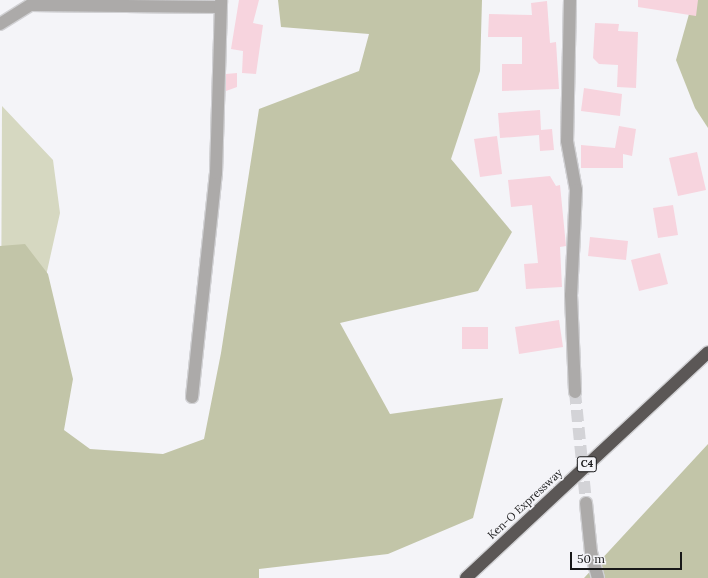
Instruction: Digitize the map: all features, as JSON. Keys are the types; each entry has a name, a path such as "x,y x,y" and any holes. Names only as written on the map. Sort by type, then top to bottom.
{"highway":[{"name":"Ken-O Expressway","path":"466,578 708,352"}],"street":[{"path":"570,0 567,141 576,190 571,295 575,392"},
{"path":"0,24 31,4 220,4 216,173 192,397"},
{"path":"586,503 591,552 598,578"}],"green space":[{"path":"278,0 482,0 480,71 451,159 512,232 478,291 340,323 390,414 503,398 473,518 388,554 259,569 259,578 0,578 0,246 25,244 48,274 73,379 64,430 90,449 163,454 204,439 221,353 259,109 359,71 369,34 281,27"},
{"path":"693,0 708,0 708,128 695,108 676,60"},
{"path":"2,106 53,160 60,213 25,370 0,578"},
{"path":"708,444 708,578 584,578 622,537"}],"building":[{"path":"239,0 259,0 253,23 263,25 256,74 242,73 243,51 231,49"},
{"path":"638,0 698,0 696,16 638,7"},
{"path":"547,1 550,43 556,42 559,89 502,91 502,64 522,64 522,37 488,37 489,14 532,15 531,3"},
{"path":"595,23 619,24 618,31 638,32 636,88 617,87 618,65 599,64 593,58"},
{"path":"237,73 237,87 226,91 226,74"},
{"path":"584,88 622,94 620,116 581,111"},
{"path":"540,110 541,130 552,129 554,150 540,151 539,135 500,138 498,113"},
{"path":"619,126 636,129 632,156 623,154 623,168 581,168 581,145 615,148"},
{"path":"497,136 502,174 480,177 474,139"},
{"path":"697,152 706,190 678,196 669,158"},
{"path":"550,176 556,186 560,185 566,246 560,247 562,287 526,289 524,264 538,263 532,205 511,207 508,180"},
{"path":"673,205 678,235 658,238 653,208"},
{"path":"590,237 628,241 626,260 588,256"},
{"path":"660,253 668,284 639,291 631,260"},
{"path":"559,320 563,347 519,354 515,327"},
{"path":"462,327 488,327 488,349 462,349"}],"tunnel":[{"path":"575,392 586,503"}]}
